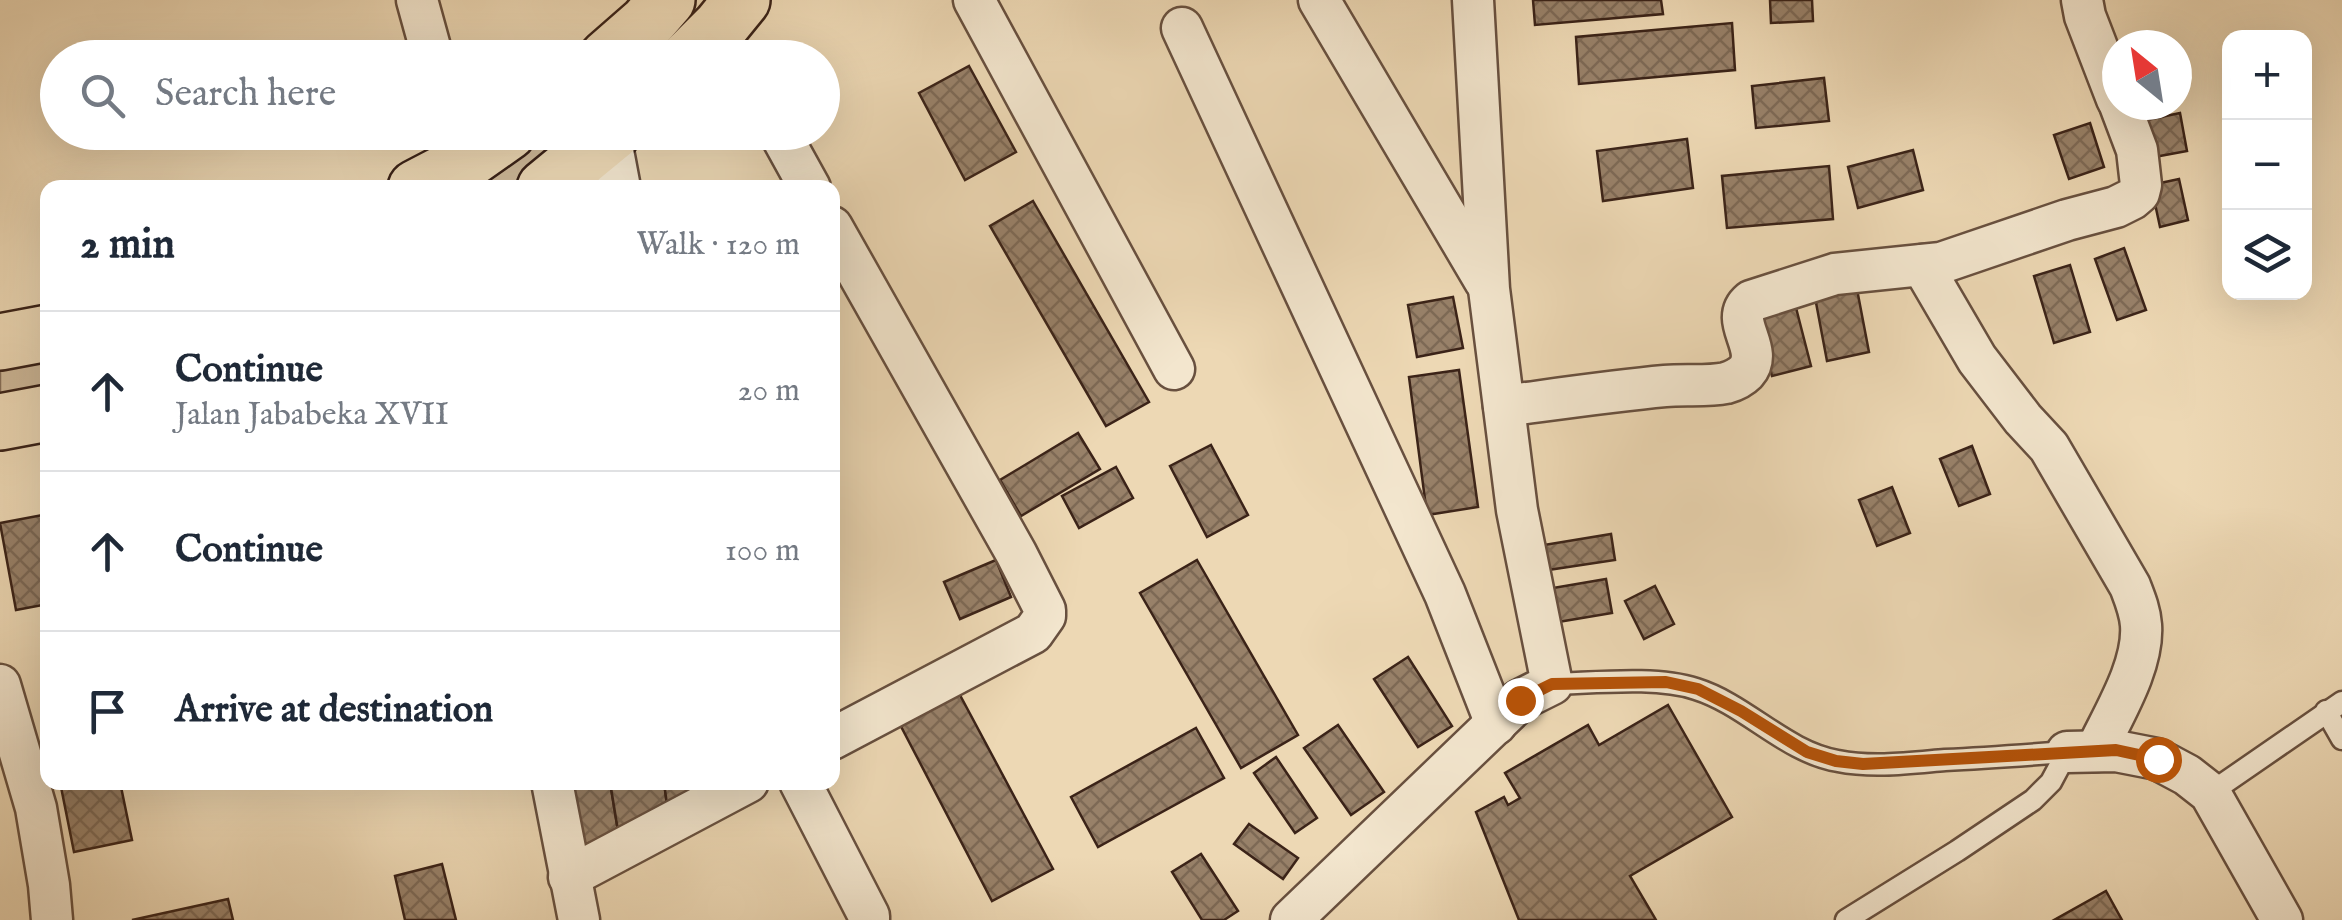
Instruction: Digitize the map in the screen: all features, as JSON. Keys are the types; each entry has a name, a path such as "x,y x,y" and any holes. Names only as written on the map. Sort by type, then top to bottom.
{"highway":[{"path":"627,40 667,0"},
{"path":"425,180 457,150"},
{"path":"560,180 614,152"},
{"path":"0,342 40,334"},
{"path":"0,422 40,414"}],"street":[{"path":"417,0 429,40"},
{"path":"974,0 1174,369"},
{"path":"1319,0 1489,289"},
{"path":"1290,920 1520,700 1552,684 1517,510 1489,289 1473,0"},
{"path":"2082,0 2084,16 2102,62"},
{"path":"1182,28 1445,594 1496,724"},
{"path":"1504,406 1732,382 1745,374 1751,364 1752,353 1742,318 1751,301 1835,274 1942,263 2116,207 2139,193 2141,185 2137,150 2125,120"},
{"path":"789,150 806,180"},
{"path":"840,241 1045,610 1042,623 1033,633 840,734"},
{"path":"1922,265 1977,359 2049,446 2138,606 2140,644 2126,688 2081,752"},
{"path":"0,685 36,808 52,920"},
{"path":"2081,752 2116,750 2158,759 2210,793 2282,920"},
{"path":"553,790 579,920"},
{"path":"569,877 729,790"},
{"path":"804,790 869,920"}],"lane":[{"path":"1552,684 1666,682 1698,689 1807,752 1836,761 1908,763 2081,752"},
{"path":"2210,793 2334,707 2342,739"},
{"path":"1846,920 2033,800 2081,752"}],"shaded area":[{"path":"480,150 592,150 554,180 429,180"},
{"path":"40,334 40,413 0,422 0,342"}],"building":[{"path":"1533,0 1661,0 1663,14 1535,25"},
{"path":"1770,0 1812,0 1813,21 1771,23"},
{"path":"1732,23 1735,70 1579,84 1576,37"},
{"path":"969,66 1016,152 965,180 919,93"},
{"path":"1824,78 1829,121 1756,128 1752,86"},
{"path":"2181,120 2187,151 2149,158 2142,121"},
{"path":"2090,123 2104,167 2069,179 2054,135"},
{"path":"1687,139 1693,188 1603,201 1597,151"},
{"path":"1913,150 1923,190 1858,208 1848,167"},
{"path":"1829,166 1833,219 1727,228 1722,176"},
{"path":"2179,179 2188,220 2160,227 2151,185"},
{"path":"1033,201 1149,402 1106,426 990,226"},
{"path":"2124,248 2146,310 2117,320 2095,259"},
{"path":"2070,265 2090,332 2054,343 2034,276"},
{"path":"1856,284 1869,352 1827,361 1814,292"},
{"path":"1453,297 1463,348 1417,357 1408,305"},
{"path":"1794,300 1811,366 1772,376 1755,310"},
{"path":"1459,370 1478,507 1427,515 1409,377"},
{"path":"1078,433 1100,469 1021,516 1000,480"},
{"path":"1211,445 1248,515 1207,537 1170,466"},
{"path":"1972,446 1990,494 1959,506 1940,459"},
{"path":"1116,467 1133,498 1079,528 1062,496"},
{"path":"1892,487 1910,533 1877,546 1859,500"},
{"path":"40,516 40,606 16,610 0,523"},
{"path":"1611,534 1615,560 1548,570 1544,545"},
{"path":"996,560 1011,597 960,619 944,582"},
{"path":"1197,560 1298,735 1241,768 1140,593"},
{"path":"1606,579 1612,613 1558,622 1553,588"},
{"path":"1655,586 1674,624 1644,639 1625,601"},
{"path":"1408,657 1452,726 1418,747 1374,679"},
{"path":"953,682 1053,869 992,901 894,713"},
{"path":"1668,705 1732,817 1630,876 1656,920 1519,920 1476,812 1504,797 1508,805 1520,798 1505,773 1588,725 1599,745"},
{"path":"1338,725 1384,792 1351,815 1304,748"},
{"path":"1196,728 1224,778 1098,847 1071,797"},
{"path":"1276,757 1317,818 1295,833 1254,773"},
{"path":"62,790 122,790 132,840 74,852"},
{"path":"559,790 611,790 619,837 569,847"},
{"path":"611,790 665,790 668,813 619,837"},
{"path":"665,790 704,790 668,813"},
{"path":"1249,824 1298,858 1283,879 1234,844"},
{"path":"1201,854 1238,911 1224,920 1202,920 1172,872"},
{"path":"442,864 456,920 405,920 395,876"},
{"path":"2106,891 2122,920 2054,920"},
{"path":"228,899 233,920 132,920"}],"route":[{"path":"1520,700 1552,684 1666,682 1698,689 1807,752 1863,764 2116,750 2158,759"}]}
